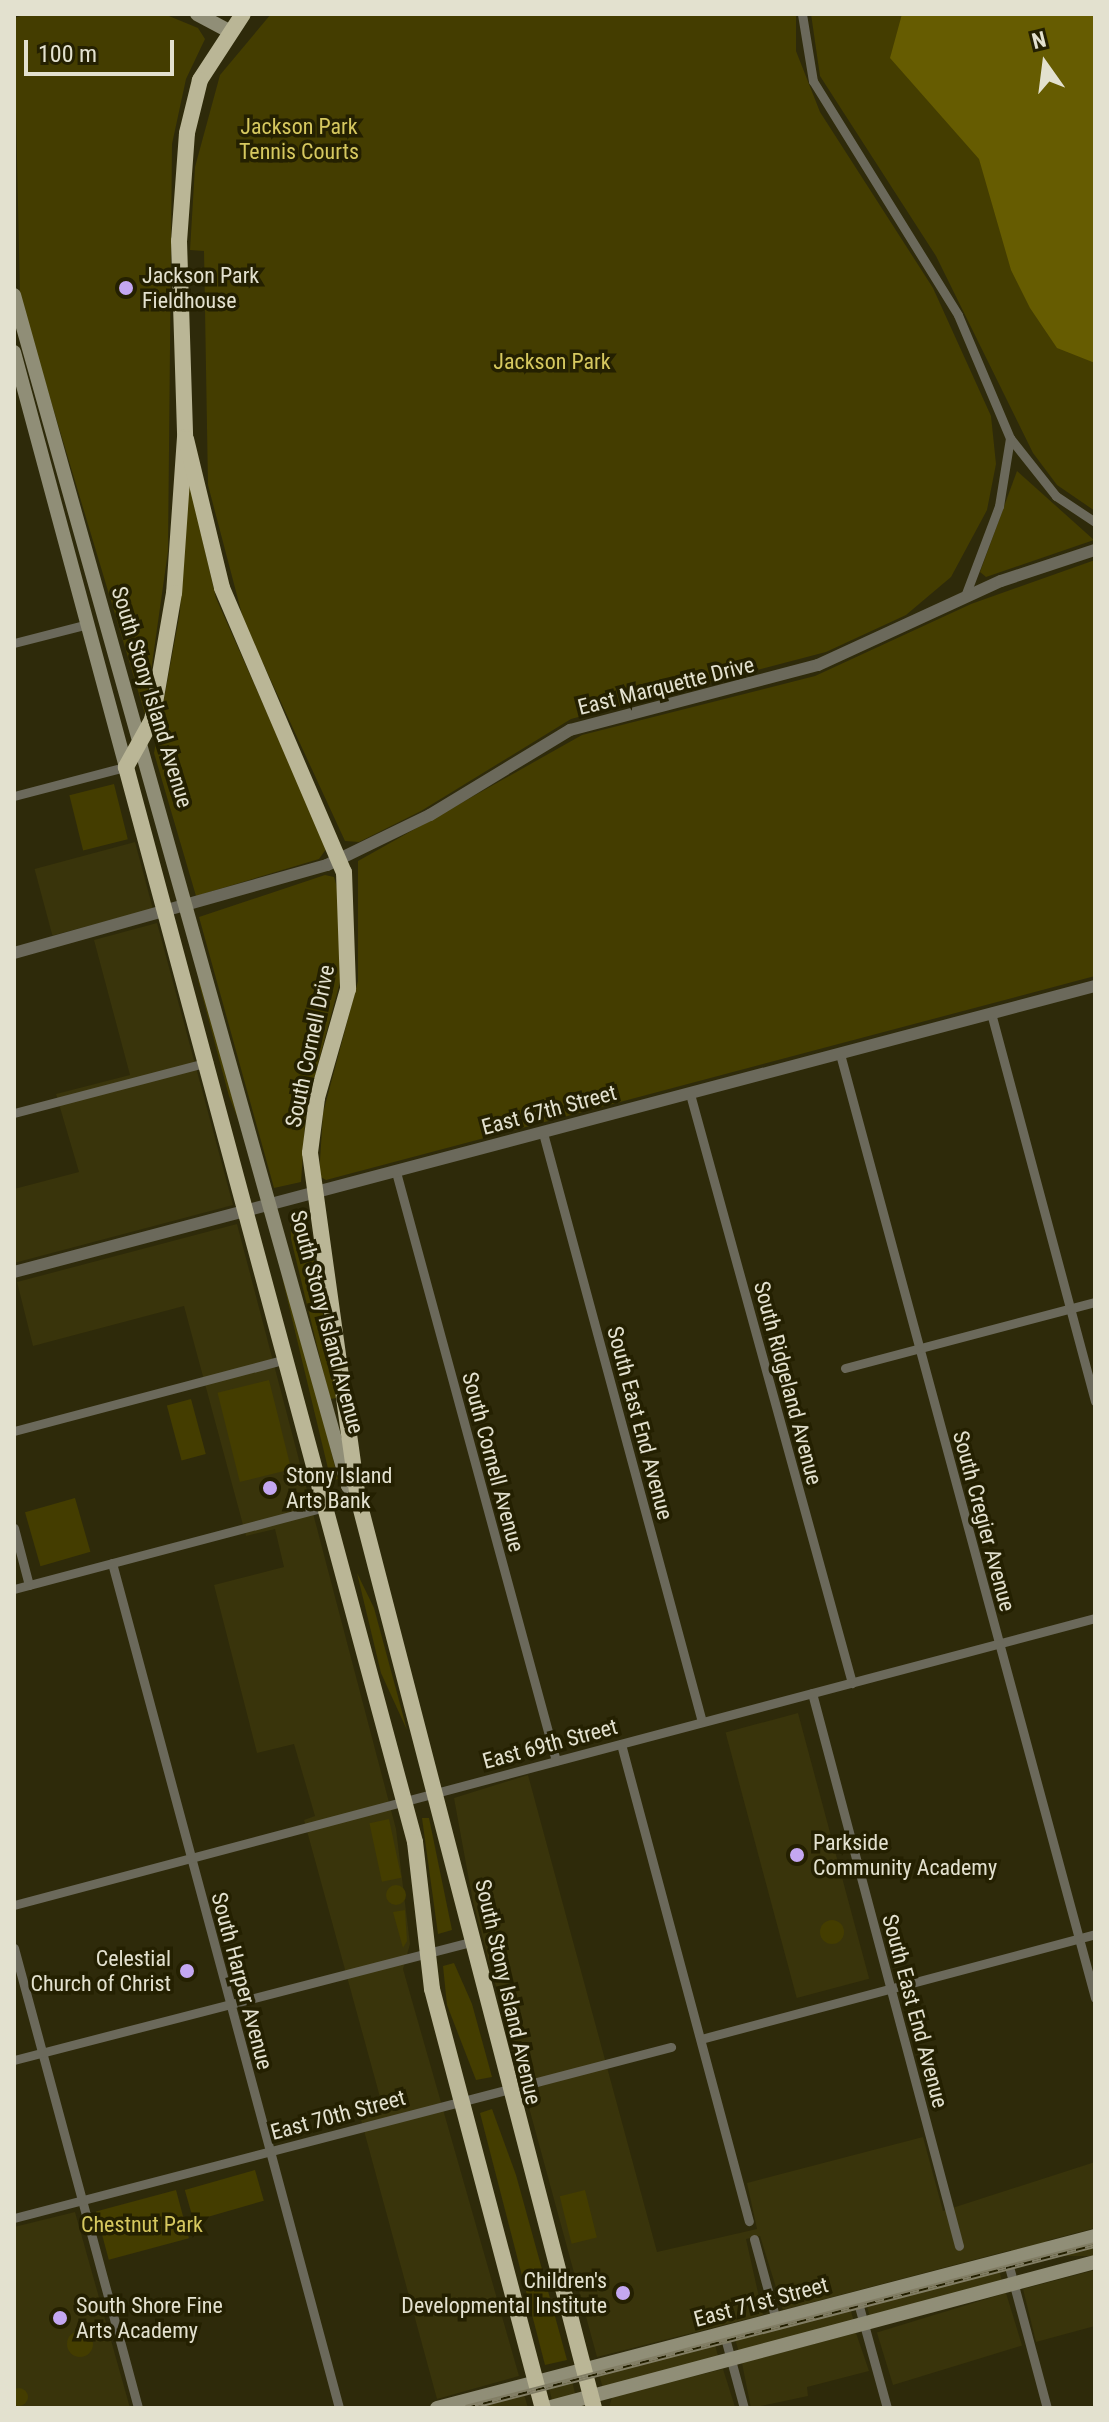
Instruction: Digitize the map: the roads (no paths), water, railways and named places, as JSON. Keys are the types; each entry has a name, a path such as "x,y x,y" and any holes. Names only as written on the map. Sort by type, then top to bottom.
{"highway":[{"name":"South Cornell Drive","path":"126,767 142,736 168,647 185,437 182,171 200,80 227,30 243,14"},
{"name":"South Cornell Drive","path":"185,437 222,588 341,860 351,959 314,1115 313,1194 358,1498"},
{"name":"South Stony Island Avenue","path":"126,767 209,1062 404,1801 419,1866 426,1954 461,2101 545,2408"},
{"name":"South Stony Island Avenue","path":"358,1498 440,1792 470,1942 592,2402"}],"main road":[{"path":"197,14 227,30"},
{"name":"South Stony Island Avenue","path":"14,295 18,328 150,760 348,1486 358,1498"},
{"name":"South Stony Island Avenue","path":"14,352 126,767"},
{"name":"East 71st Street","path":"437,2408 1095,2236"},
{"name":"East 71st Street","path":"545,2408 592,2402 730,2357 1095,2262"}],"street":[{"path":"802,14 813,81 951,302 1010,438 1056,496 1095,522"},
{"path":"965,596 999,506 1010,438"},
{"name":"East Marquette Drive","path":"14,953 189,908 341,860 570,730 818,665 965,596 1095,550"},
{"path":"14,643 88,624"},
{"path":"14,796 150,760"},
{"name":"East 67th Street","path":"14,1272 1095,986"},
{"path":"991,1013 1095,1401"},
{"name":"South Cregier Avenue","path":"840,1054 1095,1998"},
{"path":"14,1113 209,1062"},
{"name":"South Ridgeland Avenue","path":"690,1094 852,1683"},
{"name":"South East End Avenue","path":"543,1133 702,1722"},
{"name":"South Cornell Avenue","path":"396,1172 556,1761"},
{"path":"845,1368 1095,1302"},
{"path":"14,1431 287,1359"},
{"path":"14,1589 358,1498"},
{"path":"14,1528 29,1585"},
{"name":"South Harper Avenue","path":"112,1563 339,2408"},
{"name":"East 69th Street","path":"14,1905 1095,1618"},
{"name":"South East End Avenue","path":"812,1693 959,2246"},
{"path":"621,1744 749,2221"},
{"path":"701,2039 1095,1934"},
{"path":"14,2060 470,1942"},
{"path":"14,1948 138,2408"},
{"name":"East 70th Street","path":"14,2218 671,2047"},
{"path":"754,2239 776,2320"},
{"path":"1007,2259 1047,2408"},
{"path":"857,2299 887,2408"},
{"path":"724,2334 744,2408"}],"railway":[{"path":"466,2408 1095,2245"}],"place":[{"name":"Jackson Park Fieldhouse","path":"126,288"},
{"name":"Stony Island Arts Bank","path":"270,1488"},
{"name":"Parkside Community Academy","path":"797,1855"},
{"name":"Celestial Church of Christ","path":"187,1971"},
{"name":"Children's Developmental Institute","path":"623,2293"},
{"name":"South Shore Fine Arts Academy","path":"60,2318"}],"park label":[{"name":"Jackson Park Tennis Courts","path":"299,138"},
{"name":"Jackson Park","path":"552,362"},
{"name":"Chestnut Park","path":"142,2225"}]}
